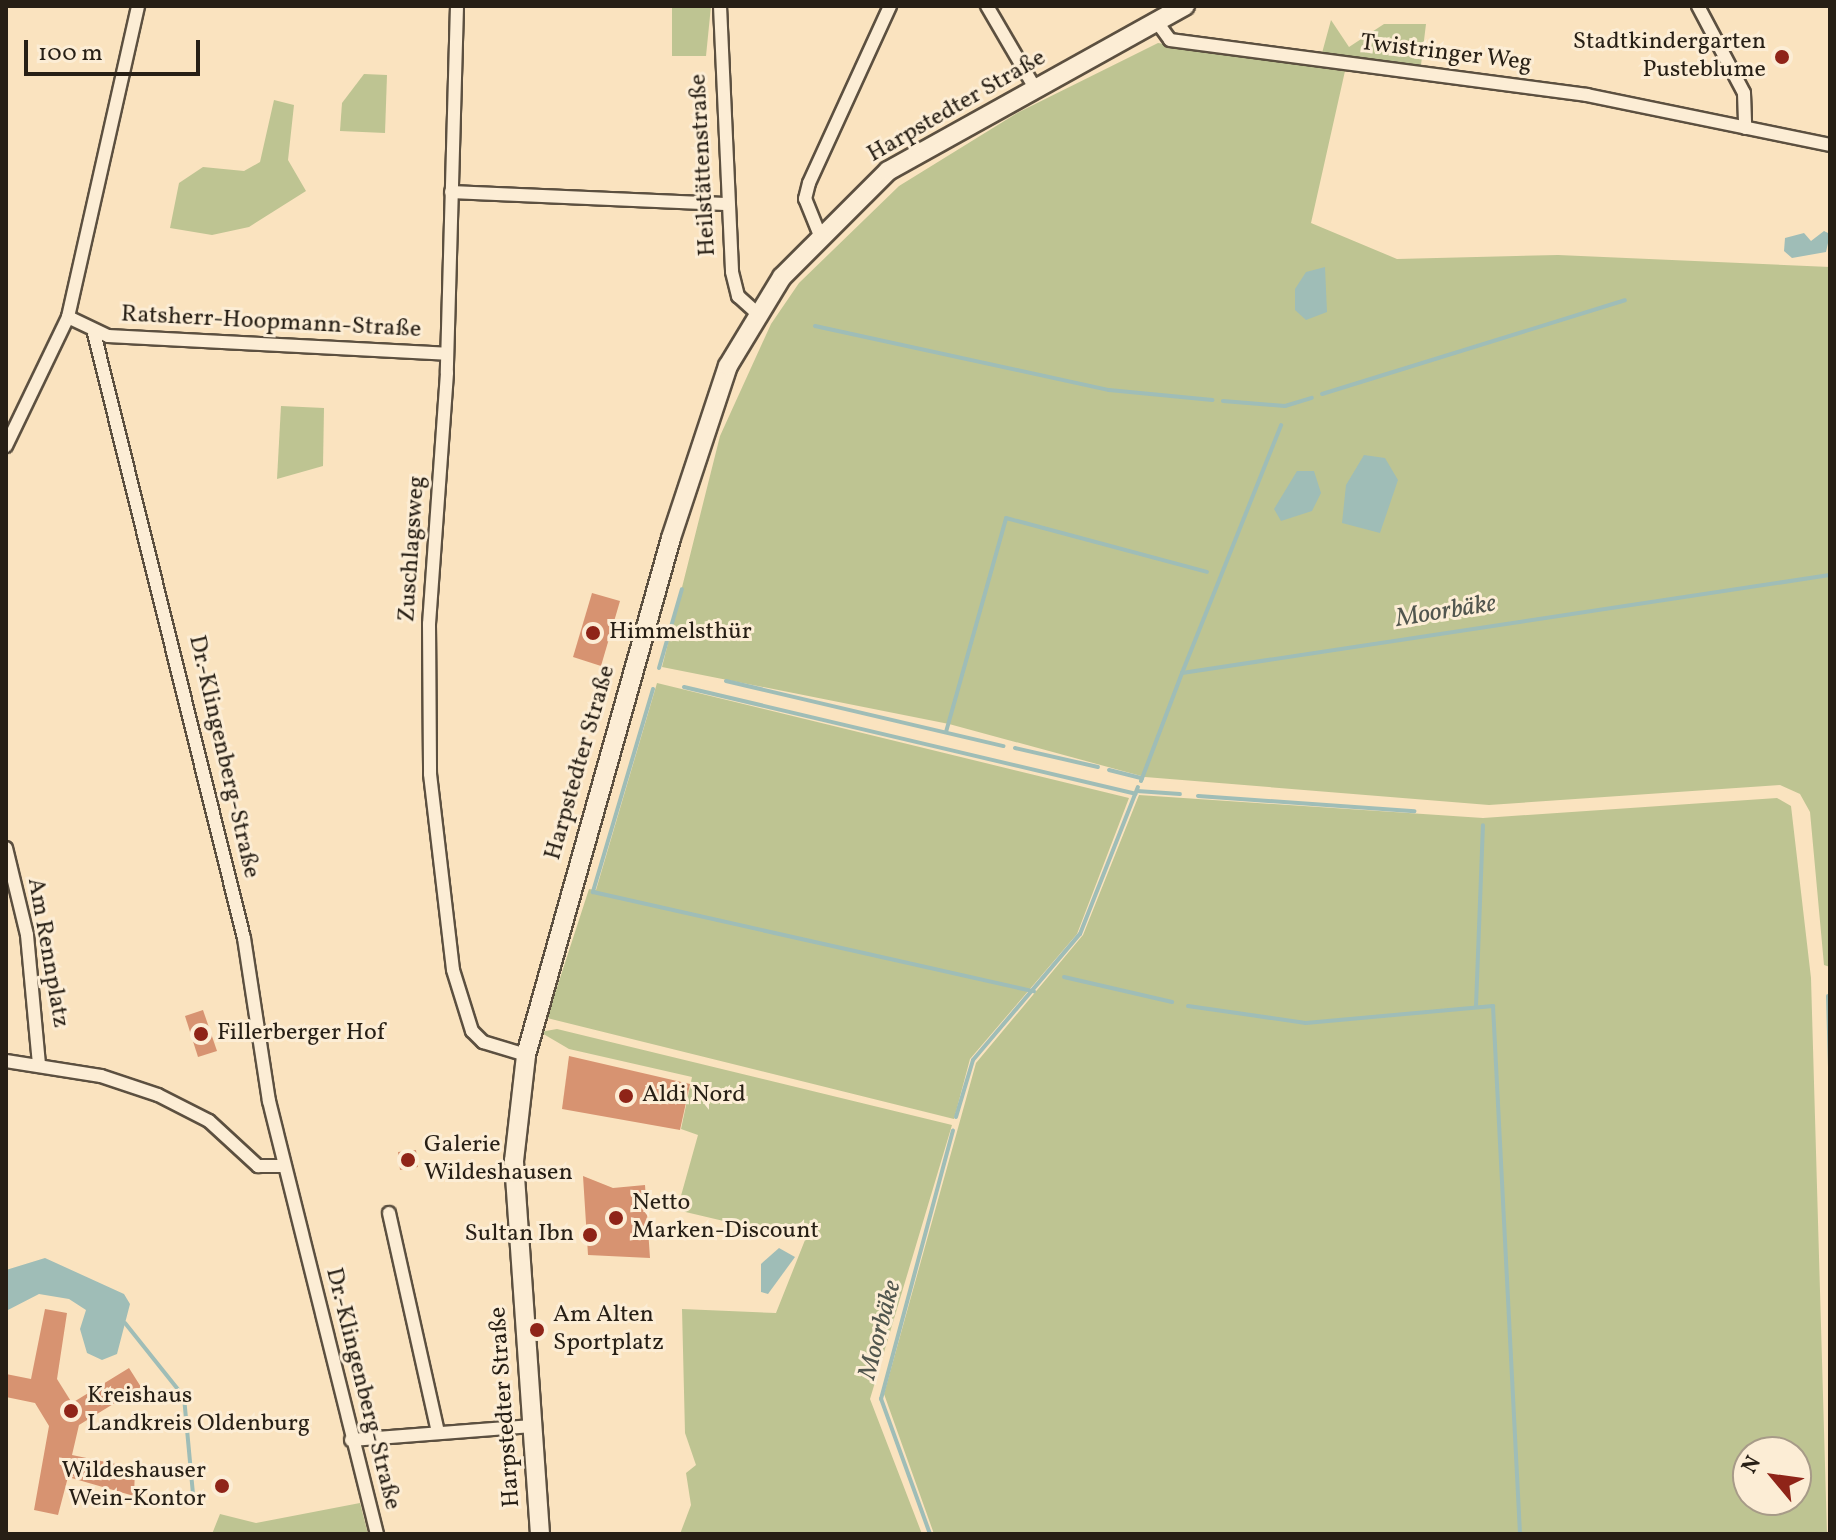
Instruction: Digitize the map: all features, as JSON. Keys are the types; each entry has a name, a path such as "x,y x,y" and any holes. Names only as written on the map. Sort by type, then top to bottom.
{"main road":[{"name":"Harpstedter Straße","path":"540,1534 514,1161 526,1055 702,436 757,313 819,233 888,171 1185,6"}],"street":[{"path":"6,446 68,317 138,6"},
{"name":"Zuschlagsweg","path":"457,6 447,354 429,624 430,774 445,917 472,1031 526,1055"},
{"name":"Heilstättenstraße","path":"720,6 725,204 738,296 757,313"},
{"path":"819,233 805,199 809,183 890,6"},
{"path":"987,6 1035,88"},
{"path":"1698,6 1744,93 1745,128"},
{"name":"Twistringer Weg","path":"1157,22 1170,40 1587,95 1830,145"},
{"path":"451,192 725,204"},
{"path":"68,317 94,333"},
{"name":"Ratsherr-Hoopmann-Straße","path":"94,333 447,354"},
{"name":"Dr.-Klingenberg-Straße","path":"94,333 242,927 283,1166 377,1534"},
{"name":"Am Rennplatz","path":"6,848 27,935 39,1065"},
{"path":"6,1061 39,1065 158,1095 209,1121 258,1166 283,1166"},
{"path":"389,1213 438,1432"},
{"path":"351,1440 532,1426"}],"green space":[{"path":"672,6 711,6 706,56 672,56"},
{"path":"1331,20 1349,47 1384,24 1426,24 1421,65 1322,53"},
{"path":"1158,43 1345,71 1311,223 1397,259 1558,255 1830,267 1830,967 1824,965 1810,812 1800,794 1780,785 1489,805 1145,777 949,724 662,667 720,436 771,324 799,283 899,186 1019,112"},
{"path":"364,74 387,75 385,133 340,131 342,103"},
{"path":"274,100 294,105 288,160 306,191 249,227 212,235 170,228 179,183 203,167 244,171 260,162"},
{"path":"281,406 324,408 323,466 277,479"},
{"path":"657,683 1129,798 1077,934 970,1059 954,1119 547,1018 589,889 596,890"},
{"path":"1139,795 1483,818 1777,798 1791,806 1811,978 1827,1534 934,1534 884,1394 976,1063 1083,935"},
{"path":"557,1029 952,1125 870,1399 922,1534 680,1534 691,1505 686,1473 696,1465 685,1433 682,1309 776,1313 805,1240 677,1210 698,1135 681,1129 692,1077 569,1049 540,1032"},
{"path":"360,1503 368,1534 212,1534 220,1514 256,1523"}],"water":[{"path":"1824,231 1830,234 1826,252 1792,258 1784,251 1785,238 1804,233 1811,241"},
{"path":"1325,267 1327,312 1306,320 1295,310 1295,289 1306,272"},
{"path":"1364,455 1385,458 1398,480 1380,533 1342,523 1346,485"},
{"path":"1297,471 1314,471 1321,493 1312,511 1281,521 1274,509"},
{"path":"779,1248 795,1257 768,1294 761,1292 761,1264"},
{"path":"45,1258 124,1294 130,1304 117,1354 102,1360 87,1353 80,1329 86,1310 69,1299 39,1294 6,1311 6,1270"}],"building":[{"name":"Himmelsthür","path":"592,593 620,601 601,666 573,657"},
{"name":"Fillerberger Hof","path":"203,1010 217,1051 198,1057 185,1016"},
{"name":"Aldi Nord","path":"569,1056 690,1084 680,1130 562,1109"},
{"name":"Galerie Wildeshausen","path":"416,1150 418,1167 400,1170 398,1152"},
{"name":"Netto Marken-Discount","path":"583,1176 613,1188 645,1185 650,1258 588,1255"},
{"name":"Kreishaus Landkreis Oldenburg","path":"45,1309 67,1313 57,1379 72,1403 129,1368 141,1387 79,1425 72,1455 135,1468 134,1496 68,1477 58,1515 34,1510 49,1426 35,1403 6,1397 6,1374 31,1379"}],"waterway":[{"path":"1322,394 1625,300"},
{"path":"815,326 1109,390 1213,400"},
{"path":"1223,401 1285,406 1312,398"},
{"path":"1182,673 1281,425"},
{"path":"946,732 1006,518 1207,572"},
{"name":"Moorbäke","path":"1141,781 1182,673 1830,575"},
{"path":"659,668 682,589"},
{"path":"726,681 1004,746"},
{"path":"684,687 1136,794"},
{"path":"653,689 593,892 1034,991"},
{"path":"1015,748 1098,767"},
{"path":"1109,770 1142,778"},
{"name":"Moorbäke","path":"956,1117 973,1060 1080,934 1138,787"},
{"path":"1137,791 1180,794"},
{"path":"1198,796 1414,811"},
{"path":"1476,1006 1483,825"},
{"path":"1064,977 1172,1002"},
{"path":"1828,996 1830,1067"},
{"path":"1188,1006 1306,1023 1493,1006 1520,1534"},
{"name":"Moorbäke","path":"930,1534 881,1399 953,1131"},
{"path":"125,1323 184,1397 193,1494"}],"place":[{"name":"Stadtkindergarten Pusteblume","path":"1782,57"},
{"name":"Himmelsthür","path":"593,633"},
{"name":"Fillerberger Hof","path":"201,1034"},
{"name":"Aldi Nord","path":"626,1096"},
{"name":"Galerie Wildeshausen","path":"408,1160"},
{"name":"Netto Marken-Discount","path":"616,1218"},
{"name":"Sultan Ibn","path":"590,1235"},
{"name":"Am Alten Sportplatz","path":"537,1330"},
{"name":"Kreishaus Landkreis Oldenburg","path":"71,1411"},
{"name":"Wildeshauser Wein-Kontor","path":"222,1486"}]}
